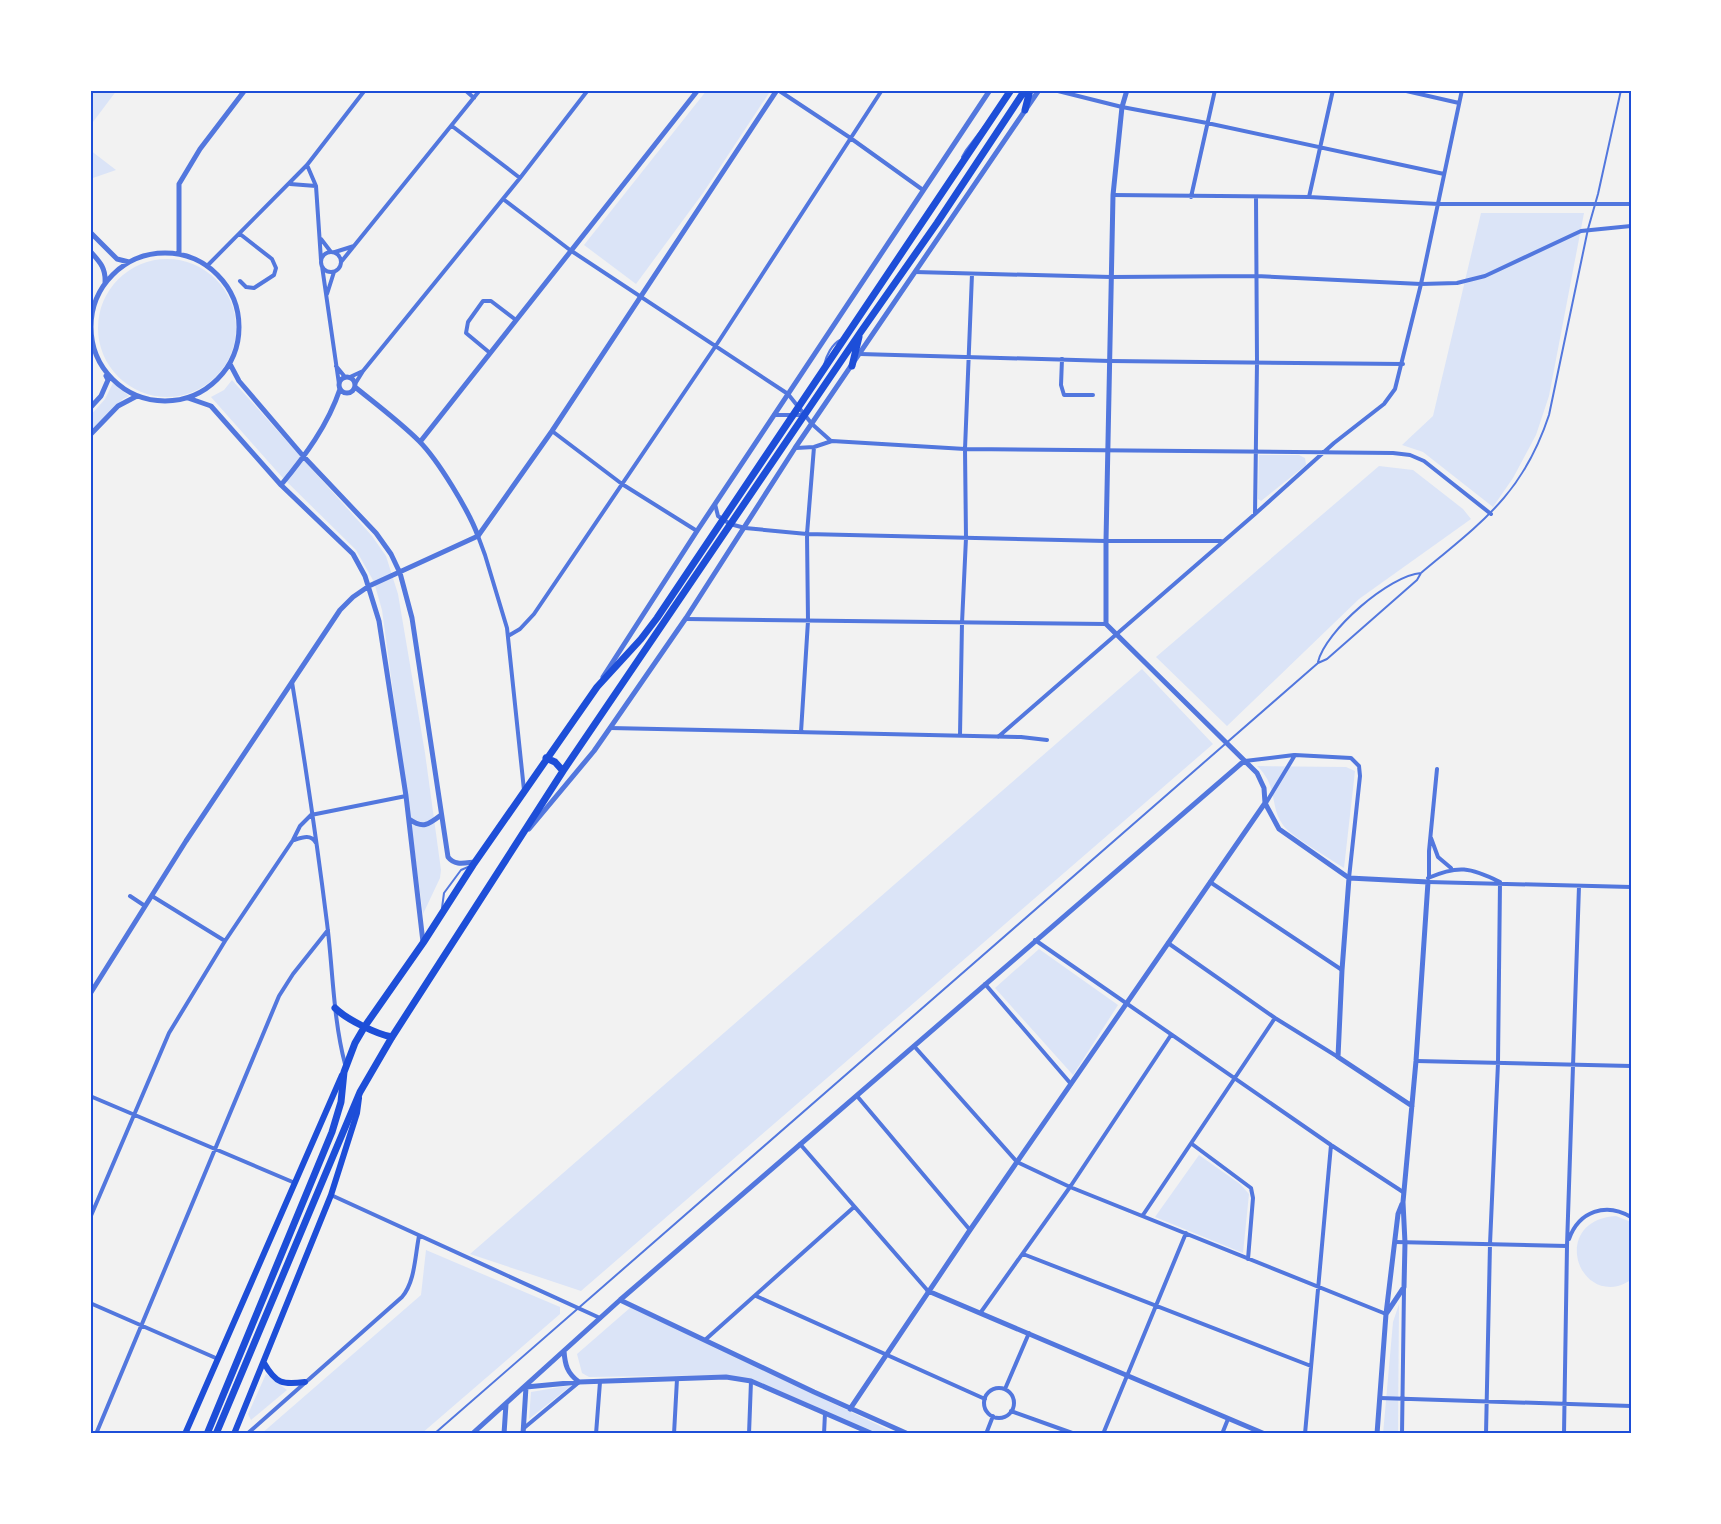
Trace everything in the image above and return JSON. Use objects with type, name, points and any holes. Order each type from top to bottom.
[{"type":"main road","points":[[185,1434],[355,1043],[365,1026],[423,943],[474,863],[597,687],[641,639],[795,414],[1011,90]]},
{"type":"main road","points":[[216,1434],[360,1092],[392,1037],[563,771],[937,223],[1025,90]]},
{"type":"main road","points":[[1025,110],[1030,90]]},
{"type":"main road","points":[[852,366],[860,333]]},
{"type":"main road","points":[[546,759],[555,762],[563,771]]},
{"type":"main road","points":[[335,1008],[348,1019],[378,1034],[392,1037]]},
{"type":"main road","points":[[207,1434],[332,1132],[341,1102],[345,1069]]},
{"type":"main road","points":[[234,1434],[331,1195],[357,1113],[360,1092]]},
{"type":"main road","points":[[264,1363],[275,1378],[284,1384],[305,1382]]},
{"type":"street","points":[[179,254],[179,184],[200,149],[245,90]]},
{"type":"street","points":[[207,266],[307,165],[365,90]]},
{"type":"street","points":[[465,90],[474,98]]},
{"type":"street","points":[[327,295],[334,272],[339,268],[341,262],[480,90]]},
{"type":"street","points":[[281,484],[304,457],[334,407],[355,386],[363,370],[520,178],[588,90]]},
{"type":"street","points":[[420,442],[698,90]]},
{"type":"street","points":[[90,994],[145,906],[340,610],[369,586],[478,536],[552,431],[777,90],[849,137],[923,190]]},
{"type":"street","points":[[508,636],[520,630],[534,614],[715,347],[849,137],[882,90]]},
{"type":"street","points":[[597,687],[697,531],[990,90]]},
{"type":"street","points":[[522,837],[594,751],[610,728],[686,618],[795,448],[1039,90]]},
{"type":"street","points":[[1054,90],[1122,108],[1207,123],[1444,174]]},
{"type":"street","points":[[1106,624],[1113,195],[1122,108],[1127,90]]},
{"type":"street","points":[[1191,197],[1215,90]]},
{"type":"street","points":[[1309,197],[1333,90]]},
{"type":"street","points":[[1402,90],[1459,103]]},
{"type":"street","points":[[998,737],[1384,404],[1395,389],[1421,284],[1462,90]]},
{"type":"street","points":[[452,126],[520,178]]},
{"type":"street","points":[[307,165],[316,186],[321,260],[339,387],[334,407]]},
{"type":"street","points":[[289,184],[316,186]]},
{"type":"street","points":[[1113,195],[1309,197],[1437,204],[1631,204]]},
{"type":"street","points":[[1255,514],[1256,197]]},
{"type":"street","points":[[503,199],[570,250],[788,394],[800,406],[812,424],[832,441]]},
{"type":"street","points":[[915,272],[1110,278],[1256,276],[1421,284],[1457,283],[1485,276],[1588,229],[1631,226]]},
{"type":"street","points":[[90,232],[117,259],[129,262]]},
{"type":"street","points":[[240,234],[272,259],[276,268],[274,274],[254,288],[246,287],[240,281]]},
{"type":"street","points":[[320,239],[339,256],[341,262]]},
{"type":"street","points":[[321,260],[324,254],[354,246]]},
{"type":"street","points":[[90,251],[106,271],[105,284]]},
{"type":"street","points":[[90,408],[101,396],[108,380],[94,351],[91,333],[94,307],[105,284],[116,272],[129,262],[145,256],[162,253],[179,254],[207,266],[224,281],[234,300],[240,321],[238,343],[230,364],[205,390],[188,398],[154,401],[123,389],[111,379],[102,366]]},
{"type":"street","points":[[322,266],[326,271],[334,272]]},
{"type":"street","points":[[960,735],[966,538],[965,449],[972,274]]},
{"type":"street","points":[[490,353],[466,333],[468,322],[483,301],[491,301],[516,320]]},
{"type":"street","points":[[860,354],[1110,361],[1402,364]]},
{"type":"street","points":[[1062,359],[1061,384],[1064,394],[1093,395]]},
{"type":"street","points":[[230,364],[239,381],[304,457],[376,533],[391,554],[400,573],[412,618],[448,857],[457,864],[474,863]]},
{"type":"street","points":[[336,366],[355,386],[420,442],[473,523],[501,606],[508,636],[524,791]]},
{"type":"street","points":[[339,387],[347,377],[363,370]]},
{"type":"street","points":[[339,387],[348,393]]},
{"type":"street","points":[[90,435],[118,406],[137,396]]},
{"type":"street","points":[[188,398],[211,406],[281,484],[353,554],[369,586],[379,621],[406,796],[423,943]]},
{"type":"street","points":[[774,415],[805,415]]},
{"type":"street","points":[[552,431],[622,484],[697,531]]},
{"type":"street","points":[[795,448],[814,447],[832,441],[965,449],[1255,451],[1410,455],[1424,461],[1491,514]]},
{"type":"street","points":[[801,732],[808,621],[807,534],[814,447]]},
{"type":"street","points":[[716,504],[718,516],[730,524],[745,528],[807,534],[1222,542]]},
{"type":"street","points":[[686,618],[1106,624],[1257,773],[1264,788],[1265,803],[1279,829],[1349,878],[1420,882],[1453,869]]},
{"type":"street","points":[[292,682],[314,815],[335,1008],[345,1069]]},
{"type":"street","points":[[610,728],[960,735],[1047,740]]},
{"type":"street","points":[[850,1409],[928,1291],[1265,803],[1294,755]]},
{"type":"street","points":[[472,1434],[600,1318],[1244,761],[1294,755],[1351,758],[1359,766],[1360,776],[1342,970],[1338,1057]]},
{"type":"street","points":[[1402,1434],[1405,1242],[1403,1192],[1416,1061],[1437,769]]},
{"type":"street","points":[[90,1218],[169,1033],[225,941],[303,822],[314,815],[406,796]]},
{"type":"street","points":[[409,819],[422,826],[441,815]]},
{"type":"street","points":[[293,840],[302,837],[312,838],[318,845]]},
{"type":"street","points":[[1431,837],[1438,857],[1453,869],[1468,877],[1500,882]]},
{"type":"street","points":[[1428,880],[1468,877],[1500,882],[1631,887]]},
{"type":"street","points":[[1210,882],[1342,970]]},
{"type":"street","points":[[1485,1434],[1498,1063],[1500,882]]},
{"type":"street","points":[[1564,1434],[1567,1246],[1579,886]]},
{"type":"street","points":[[130,896],[145,906]]},
{"type":"street","points":[[152,896],[225,941]]},
{"type":"street","points":[[96,1434],[279,996],[293,974],[328,930]]},
{"type":"street","points":[[1035,940],[1125,1004],[1403,1192]]},
{"type":"street","points":[[1168,943],[1275,1018],[1412,1106]]},
{"type":"street","points":[[985,984],[1071,1084]]},
{"type":"street","points":[[1143,1215],[1275,1018]]},
{"type":"street","points":[[981,1312],[1070,1187],[1171,1035]]},
{"type":"street","points":[[914,1046],[1017,1162],[1070,1187],[1386,1314]]},
{"type":"street","points":[[1416,1061],[1631,1066]]},
{"type":"street","points":[[90,1096],[295,1183]]},
{"type":"street","points":[[857,1096],[970,1230]]},
{"type":"street","points":[[800,1144],[928,1291],[1265,1434]]},
{"type":"street","points":[[1192,1144],[1251,1188],[1253,1198],[1248,1259]]},
{"type":"street","points":[[1305,1434],[1331,1145]]},
{"type":"street","points":[[331,1195],[600,1318]]},
{"type":"street","points":[[1377,1434],[1394,1242],[1398,1214],[1403,1202]]},
{"type":"street","points":[[704,1340],[854,1207]]},
{"type":"street","points":[[1567,1246],[1574,1226],[1584,1216],[1598,1211],[1612,1210],[1631,1217]]},
{"type":"street","points":[[1103,1434],[1158,1306],[1186,1233]]},
{"type":"street","points":[[247,1434],[407,1291],[419,1236]]},
{"type":"street","points":[[1394,1242],[1567,1246]]},
{"type":"street","points":[[1023,1254],[1311,1366]]},
{"type":"street","points":[[1386,1314],[1404,1287]]},
{"type":"street","points":[[756,1296],[985,1399]]},
{"type":"street","points":[[621,1300],[850,1409],[905,1434],[912,1434]]},
{"type":"street","points":[[90,1303],[218,1359]]},
{"type":"street","points":[[1005,1389],[1029,1333]]},
{"type":"street","points":[[564,1351],[565,1365],[569,1373],[579,1382]]},
{"type":"street","points":[[526,1387],[579,1382],[726,1377],[751,1382],[873,1434]]},
{"type":"street","points":[[674,1434],[677,1379]]},
{"type":"street","points":[[523,1431],[579,1382]]},
{"type":"street","points":[[596,1434],[600,1382]]},
{"type":"street","points":[[749,1434],[751,1382]]},
{"type":"street","points":[[523,1431],[526,1387]]},
{"type":"street","points":[[1005,1389],[1012,1396],[1013,1407],[1001,1418],[993,1416],[985,1409],[985,1399],[992,1390],[1005,1389]]},
{"type":"street","points":[[807,1405],[814,1392]]},
{"type":"street","points":[[1380,1398],[1565,1402],[1631,1406]]},
{"type":"street","points":[[504,1434],[506,1404]]},
{"type":"street","points":[[1011,1411],[1075,1434]]},
{"type":"street","points":[[824,1434],[825,1413]]},
{"type":"street","points":[[986,1434],[993,1416]]},
{"type":"street","points":[[1222,1434],[1228,1419]]},
{"type":"lane","points":[[434,1434],[1491,514],[1521,476],[1544,429],[1553,400],[1588,229],[1621,90]]},
{"type":"lane","points":[[1318,663],[1320,654],[1329,641],[1361,607],[1410,574],[1421,573]]},
{"type":"shaded area","points":[[90,90],[117,90],[90,126]]},
{"type":"shaded area","points":[[707,90],[771,90],[703,193],[636,284],[584,245]]},
{"type":"shaded area","points":[[90,150],[116,170],[90,179]]},
{"type":"shaded area","points":[[1481,213],[1584,213],[1549,396],[1536,435],[1513,478],[1493,507],[1423,452],[1402,445],[1433,416]]},
{"type":"shaded area","points":[[167,259],[193,265],[205,271],[215,280],[224,290],[230,302],[236,328],[230,354],[224,366],[215,376],[205,385],[193,391],[167,397],[141,391],[129,385],[119,376],[110,366],[104,354],[98,328],[104,302],[110,290],[119,280],[129,271],[141,265]]},
{"type":"shaded area","points":[[232,380],[372,536],[386,556],[398,594],[425,753],[441,870],[440,878],[423,914],[382,610],[374,582],[356,550],[282,477],[211,397],[224,390]]},
{"type":"shaded area","points":[[113,383],[129,396],[123,399],[90,433],[90,416],[105,399]]},
{"type":"shaded area","points":[[1259,455],[1299,455],[1305,458],[1306,465],[1261,501],[1258,499]]},
{"type":"shaded area","points":[[1379,466],[1413,470],[1463,509],[1471,519],[1359,599],[1227,726],[1156,657]]},
{"type":"shaded area","points":[[1142,669],[1213,744],[581,1291],[470,1254]]},
{"type":"shaded area","points":[[1257,766],[1346,767],[1355,771],[1344,868],[1287,830],[1276,811],[1268,781]]},
{"type":"shaded area","points":[[1039,949],[1118,1005],[1073,1075],[995,988]]},
{"type":"shaded area","points":[[1199,1155],[1240,1184],[1249,1194],[1243,1253],[1155,1217]]},
{"type":"shaded area","points":[[1616,1216],[1631,1222],[1631,1280],[1618,1286],[1603,1286],[1590,1280],[1582,1269],[1577,1256],[1578,1243],[1584,1230],[1596,1221]]},
{"type":"shaded area","points":[[426,1250],[560,1307],[560,1314],[421,1434],[261,1434],[421,1295]]},
{"type":"shaded area","points":[[1399,1304],[1398,1434],[1383,1434],[1393,1322]]},
{"type":"shaded area","points":[[631,1307],[897,1434],[879,1434],[759,1382],[728,1375],[589,1377],[582,1373],[577,1354]]},
{"type":"shaded area","points":[[266,1374],[287,1390],[251,1420],[248,1414]]},
{"type":"shaded area","points":[[572,1385],[529,1419],[531,1392]]}]
